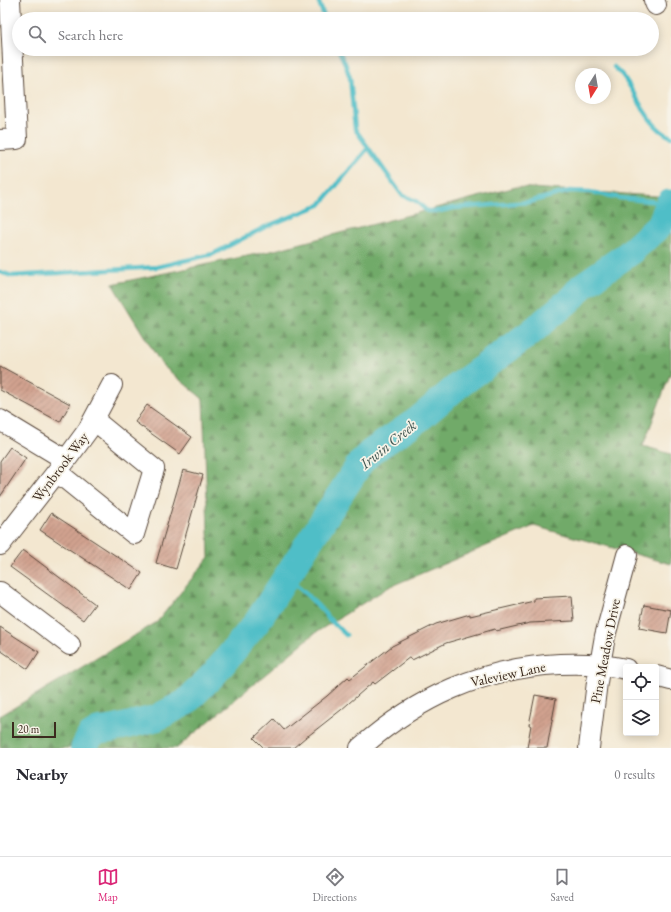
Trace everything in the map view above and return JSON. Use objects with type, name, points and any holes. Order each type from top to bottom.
[{"type":"street","points":[[10,0],[12,40]]},
{"type":"street","points":[[0,140],[17,139],[13,56]]},
{"type":"street","name":"Wynbrook Way","points":[[0,545],[88,430],[112,385]]},
{"type":"street","points":[[0,420],[61,466],[134,534],[154,469],[94,420]]},
{"type":"street","name":"Pine Meadow Drive","points":[[589,748],[597,682],[605,636],[627,555]]},
{"type":"street","points":[[0,592],[70,646]]},
{"type":"street","name":"Valeview Lane","points":[[360,748],[409,710],[435,696],[488,675],[528,667],[581,663],[600,664],[623,668]]},
{"type":"street","points":[[659,677],[671,680]]},
{"type":"green space","points":[[516,187],[671,197],[671,212],[668,222],[671,221],[671,372],[643,446],[671,454],[671,564],[534,526],[389,587],[315,633],[177,748],[0,748],[0,716],[157,622],[209,557],[203,399],[162,365],[112,284],[271,251]]},
{"type":"building","points":[[0,366],[70,404],[60,422],[0,390]]},
{"type":"building","points":[[147,405],[192,437],[180,454],[135,422]]},
{"type":"building","points":[[10,447],[26,458],[0,497],[0,461]]},
{"type":"building","points":[[183,470],[203,475],[176,569],[156,563]]},
{"type":"building","points":[[51,513],[142,573],[131,590],[40,530]]},
{"type":"building","points":[[23,550],[95,604],[83,620],[10,567]]},
{"type":"building","points":[[572,596],[574,621],[530,623],[496,631],[495,629],[446,643],[412,660],[410,657],[375,684],[373,682],[341,710],[293,748],[264,748],[254,738],[274,719],[284,730],[327,696],[348,677],[350,679],[392,646],[436,624],[470,614],[470,616],[534,601],[534,598]]},
{"type":"building","points":[[644,605],[671,610],[667,633],[639,628]]},
{"type":"building","points":[[0,627],[39,652],[28,669],[0,650]]},
{"type":"building","points":[[535,695],[556,699],[547,748],[527,748],[531,725],[529,725]]},
{"type":"waterway","points":[[318,0],[322,12]]},
{"type":"waterway","points":[[342,56],[350,78],[355,129],[402,195],[416,201],[427,211],[529,202],[570,191],[590,192],[620,198],[669,203]]},
{"type":"waterway","points":[[614,67],[623,76],[655,126],[671,137]]},
{"type":"waterway","points":[[0,272],[12,276],[157,267],[213,254],[265,227],[320,205],[368,148]]},
{"type":"waterway","name":"Irwin Creek","points":[[84,748],[90,736],[98,731],[113,729],[156,718],[185,703],[215,673],[257,622],[361,462],[371,452],[419,419],[459,385],[529,334],[572,298],[582,286],[628,254],[660,225],[669,203],[671,203]]},
{"type":"waterway","points":[[286,577],[305,593],[346,635]]}]
